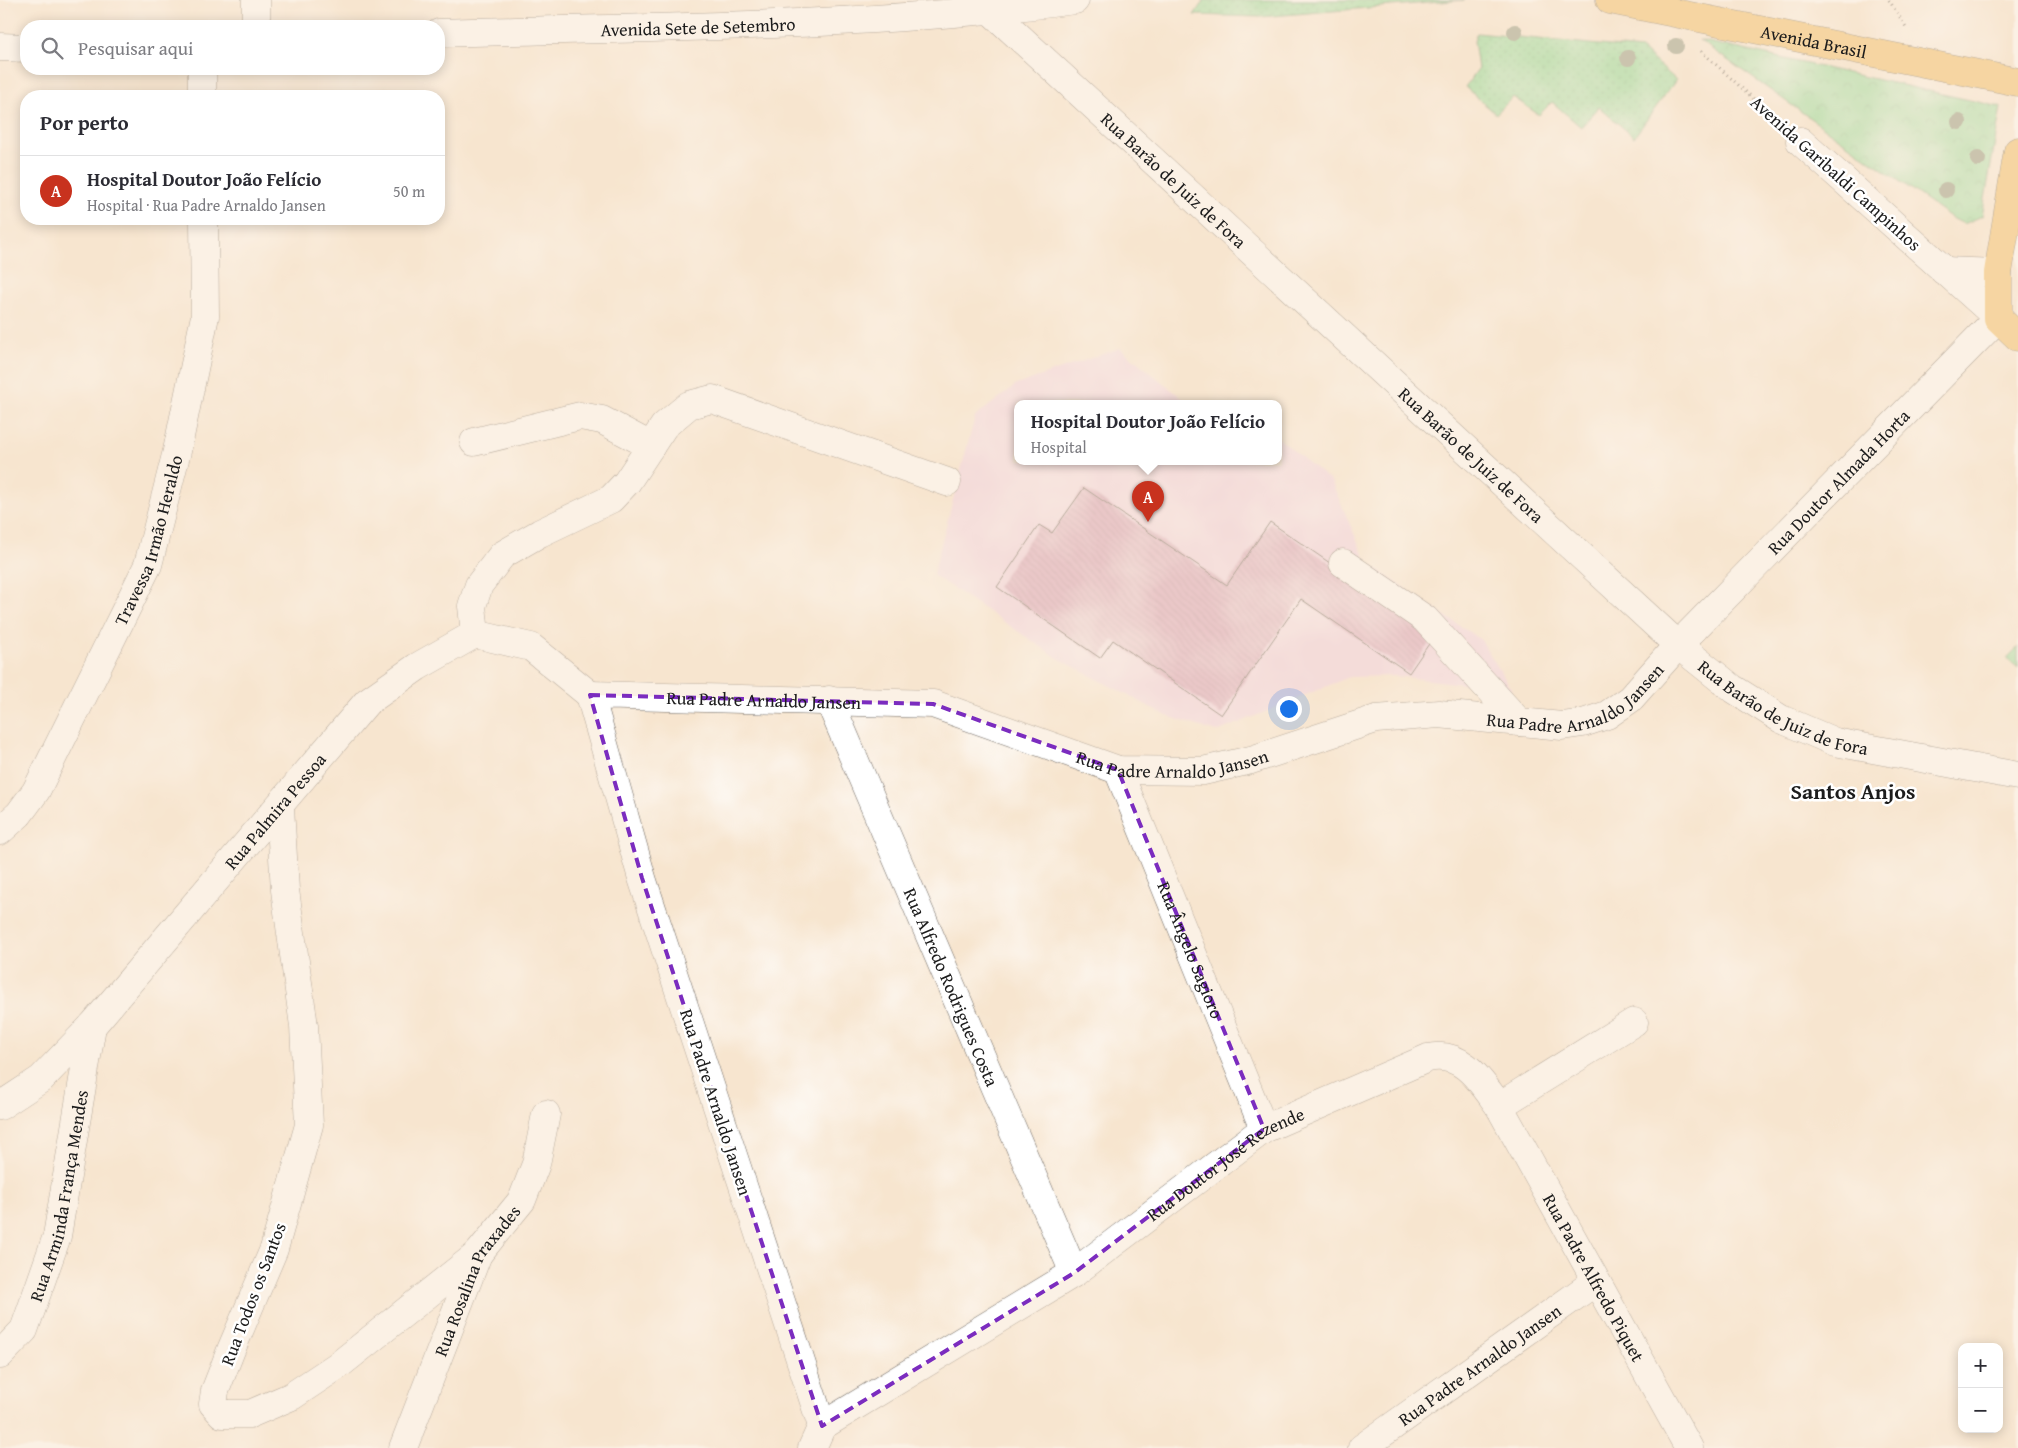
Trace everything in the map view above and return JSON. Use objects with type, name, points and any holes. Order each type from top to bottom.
[{"type":"main road","name":"Avenida Brasil","points":[[1610,0],[2018,82]]},
{"type":"main road","points":[[1998,318],[1998,273],[2018,151]]},
{"type":"main road","name":"Avenida Garibaldi Campinhos","points":[[1998,318],[2018,336]]},
{"type":"street","points":[[256,0],[256,20]]},
{"type":"street","name":"Avenida Sete de Setembro","points":[[445,33],[776,12],[991,11],[1075,0]]},
{"type":"street","name":"Rua Barão de Juiz de Fora","points":[[991,11],[1678,645],[1732,688],[1781,719],[1834,742],[2018,776]]},
{"type":"street","points":[[0,47],[20,48]]},
{"type":"street","points":[[202,75],[202,90]]},
{"type":"street","name":"Avenida Garibaldi Campinhos","points":[[1800,140],[1944,272],[1998,318]]},
{"type":"street","name":"Travessa Irmão Heraldo","points":[[0,831],[19,814],[36,791],[148,565],[177,451],[205,316],[204,225]]},
{"type":"street","points":[[1944,272],[1998,273]]},
{"type":"street","name":"Rua Doutor Almada Horta","points":[[1678,645],[1998,318]]},
{"type":"street","points":[[590,695],[531,646],[475,634],[472,606],[479,585],[502,555],[540,533],[611,499],[627,482],[664,426],[689,405],[712,399],[947,482]]},
{"type":"street","points":[[474,442],[580,416],[602,420],[651,446]]},
{"type":"street","points":[[1344,563],[1425,620],[1519,722]]},
{"type":"street","name":"Rua Palmira Pessoa","points":[[0,1106],[41,1080],[92,1026],[280,808],[367,702],[417,667],[475,634]]},
{"type":"street","name":"Rua Padre Arnaldo Jansen","points":[[817,1437],[642,878],[590,695],[934,704],[1118,770],[1203,771],[1251,760],[1376,719],[1439,714],[1562,726],[1583,724],[1608,715],[1630,699],[1678,645]]},
{"type":"street","name":"Rua Alfredo Rodrigues Costa","points":[[830,700],[1074,1273]]},
{"type":"street","name":"Rua Ângelo Sagioro","points":[[1118,770],[1264,1129]]},
{"type":"street","name":"Rua Todos os Santos","points":[[280,808],[285,890],[304,1026],[309,1125],[274,1249],[231,1350],[215,1391],[213,1404],[222,1414],[250,1414],[292,1396],[340,1364],[478,1254]]},
{"type":"street","points":[[1499,1106],[1634,1022]]},
{"type":"street","name":"Rua Arminda França Mendes","points":[[0,1355],[24,1330],[57,1236],[92,1026]]},
{"type":"street","name":"Rua Doutor José Rezende","points":[[817,1437],[1074,1273],[1264,1129],[1428,1058],[1442,1055],[1452,1058],[1476,1076],[1499,1106]]},
{"type":"street","name":"Rua Padre Alfredo Piquet","points":[[1499,1106],[1595,1282],[1689,1448]]},
{"type":"street","name":"Rua Rosalina Praxades","points":[[403,1448],[478,1254],[522,1200],[536,1164],[546,1114]]},
{"type":"street","name":"Rua Padre Arnaldo Jansen","points":[[1362,1448],[1595,1282]]},
{"type":"path","name":"Avenida Garibaldi Campinhos","points":[[1698,48],[1800,140]]},
{"type":"highlighted area","points":[[590,695],[933,704],[1118,770],[1264,1129],[1074,1273],[822,1426],[642,878]]},
{"type":"shaded area","points":[[1120,348],[1184,400],[1014,400],[1014,465],[1282,465],[1282,441],[1331,481],[1367,563],[1481,640],[1512,690],[1396,676],[1349,677],[1217,732],[1167,716],[1058,658],[933,575],[975,417],[1016,385]]},
{"type":"green space","points":[[1204,0],[1464,0],[1260,17],[1194,15]]},
{"type":"green space","points":[[1477,33],[1641,49],[1676,80],[1634,137],[1599,107],[1581,127],[1552,102],[1539,115],[1513,97],[1496,114],[1465,87],[1478,69],[1474,41]]},
{"type":"green space","points":[[1699,40],[2001,107],[1982,216],[1964,224],[1952,218]]},
{"type":"green space","points":[[2018,647],[2018,668],[2007,658]]},
{"type":"building","points":[[1084,488],[1227,585],[1270,522],[1435,635],[1409,673],[1301,599],[1221,715],[1113,640],[1100,658],[997,587],[1039,525],[1052,533]]},
{"type":"place","name":"Hospital Doutor João Felício","points":[[1148,522]]},
{"type":"district","name":"Santos Anjos","points":[[1853,791]]}]
